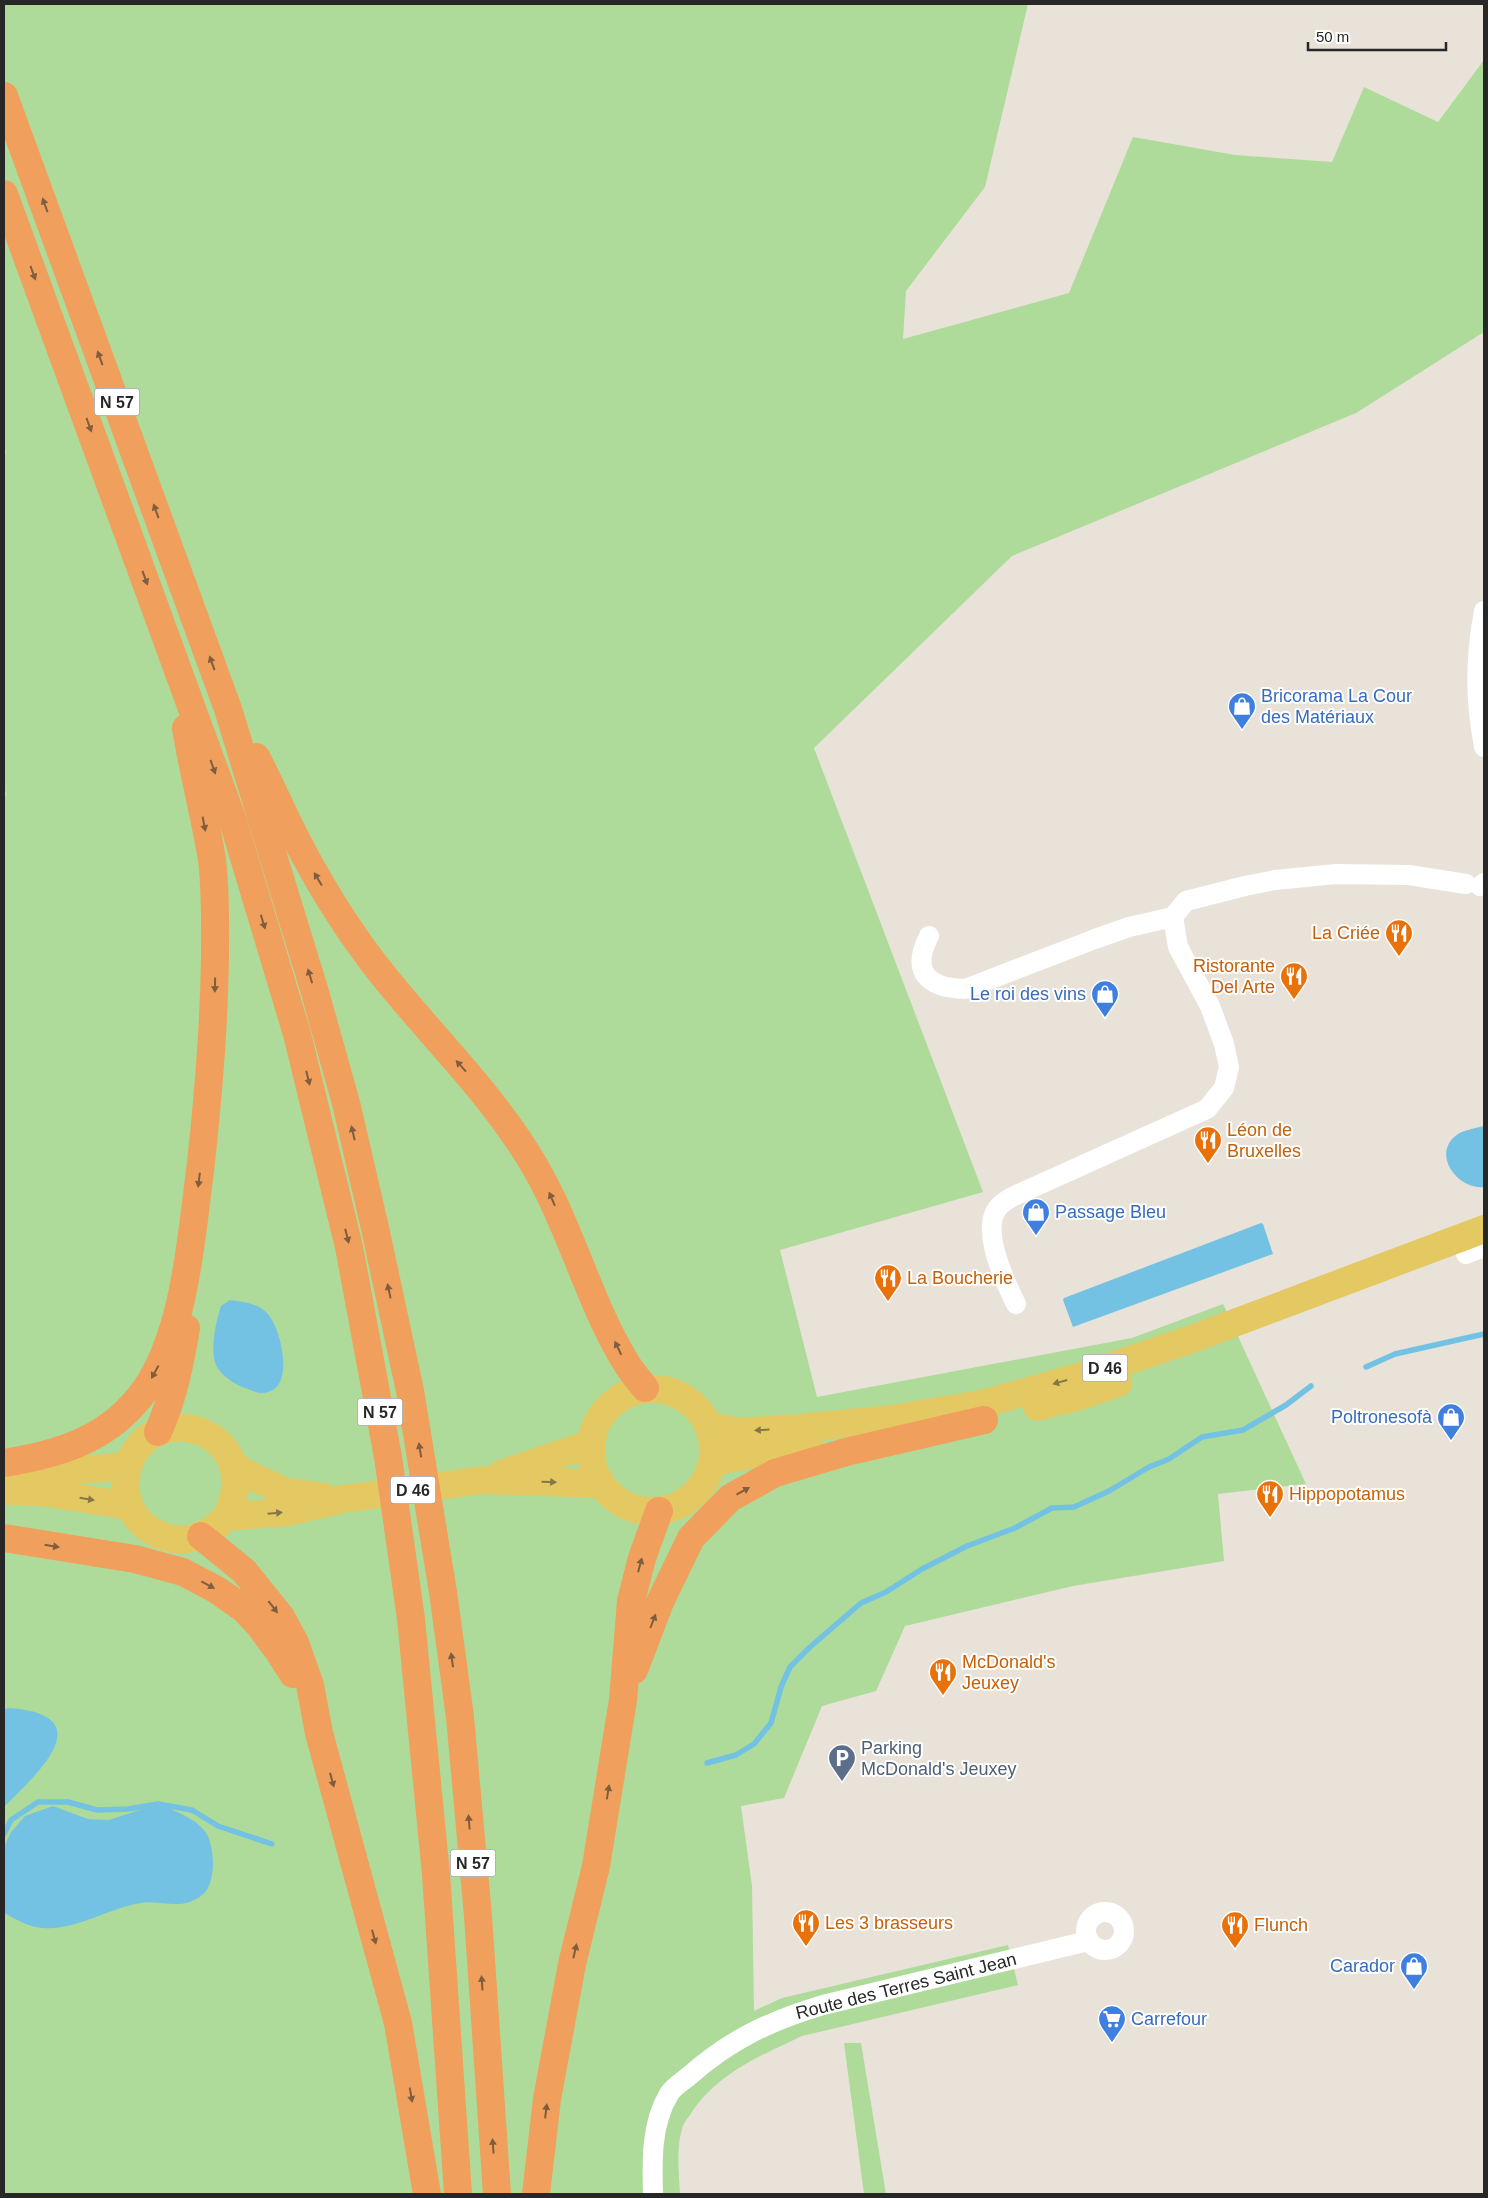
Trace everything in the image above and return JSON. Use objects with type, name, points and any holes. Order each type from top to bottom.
[{"type":"highway","name":"N 57","points":[[4,96],[228,709],[314,989],[346,1103],[410,1391],[443,1592],[460,1717],[478,1916],[497,2194]]},
{"type":"highway","name":"N 57","points":[[4,194],[174,655],[233,821],[297,1034],[350,1247],[388,1457],[411,1619],[432,1835],[458,2194]]},
{"type":"highway","points":[[4,1463],[43,1456],[88,1440],[106,1429],[123,1415],[144,1390],[158,1366],[173,1328],[189,1259],[204,1132],[214,1020],[215,930],[212,861],[190,753],[174,655]]},
{"type":"highway","points":[[228,709],[270,783],[291,829],[316,876],[344,920],[372,961],[404,1001],[484,1092],[515,1134],[545,1182],[596,1302],[625,1361],[645,1388]]},
{"type":"highway","points":[[158,1432],[166,1415],[180,1362],[190,1306],[189,1259]]},
{"type":"highway","points":[[623,1700],[660,1602],[690,1538],[730,1498],[775,1473],[846,1452],[984,1420]]},
{"type":"highway","points":[[536,2194],[547,2099],[572,1964],[596,1866],[623,1700],[630,1602],[642,1558],[659,1511]]},
{"type":"highway","points":[[201,1536],[244,1570],[281,1617],[295,1644],[310,1685],[319,1733],[398,2023],[427,2194]]},
{"type":"highway","points":[[4,1538],[135,1559],[183,1572],[217,1590],[244,1609],[259,1625],[279,1652],[300,1687],[319,1733]]},
{"type":"main road","name":"D 46","points":[[710,1426],[738,1432],[799,1428],[892,1419],[986,1403],[1082,1376],[1192,1339],[1484,1229]]},
{"type":"main road","name":"D 46","points":[[713,1462],[772,1449],[884,1430],[984,1420],[1080,1396],[1478,1249]]},
{"type":"main road","points":[[645,1388],[667,1390],[687,1398],[710,1426],[714,1448],[713,1462],[706,1480],[694,1495],[678,1506],[659,1511],[637,1509],[616,1500],[600,1484],[594,1472],[590,1444],[594,1428],[602,1413],[614,1401],[629,1392],[645,1388]]},
{"type":"main road","points":[[173,1428],[188,1428],[203,1432],[217,1440],[227,1452],[234,1466],[237,1483],[234,1501],[226,1517],[215,1528],[201,1536],[184,1540],[167,1538],[152,1532],[138,1520],[129,1506],[125,1493],[125,1478],[128,1465],[135,1451],[145,1440],[158,1432],[173,1428]]},
{"type":"main road","name":"D 46","points":[[483,1480],[590,1444]]},
{"type":"main road","points":[[4,1467],[60,1471],[98,1470],[128,1465]]},
{"type":"main road","name":"D 46","points":[[234,1466],[286,1492],[343,1500]]},
{"type":"main road","name":"D 46","points":[[226,1517],[286,1512],[343,1500],[483,1480],[600,1484]]},
{"type":"main road","points":[[4,1491],[42,1492],[129,1506]]},
{"type":"street","points":[[1484,611],[1478,644],[1476,680],[1484,747]]},
{"type":"street","points":[[929,936],[922,951],[921,966],[929,979],[946,989],[966,989],[1094,939],[1129,927],[1173,917],[1186,902],[1226,890],[1275,880],[1336,874],[1409,875],[1477,885]]},
{"type":"street","points":[[1016,1304],[1004,1279],[992,1235],[992,1219],[997,1208],[1012,1196],[1207,1109],[1224,1088],[1229,1067],[1224,1044],[1210,1006],[1178,948],[1173,917]]},
{"type":"street","name":"Route des Terres Saint Jean","points":[[653,2194],[653,2141],[660,2116],[670,2092],[703,2063],[734,2041],[781,2018],[823,2005],[1088,1941]]},
{"type":"green space","points":[[4,4],[1028,4],[985,187],[906,291],[903,339],[1069,293],[1133,137],[1235,155],[1332,162],[1364,87],[1438,122],[1484,60],[1484,332],[1356,413],[1012,556],[814,748],[983,1192],[780,1250],[817,1397],[1132,1338],[1223,1304],[1306,1484],[1218,1494],[1224,1561],[1073,1586],[905,1626],[876,1691],[822,1706],[784,1798],[741,1806],[752,1886],[754,2011],[782,1998],[1008,1945],[1018,1985],[802,2036],[739,2068],[700,2101],[683,2125],[678,2153],[680,2194],[4,2194],[4,796],[6,795],[4,785],[4,454],[6,453],[4,446]]},
{"type":"green space","points":[[844,2043],[861,2043],[886,2194],[864,2194]]},
{"type":"water","points":[[1484,1126],[1484,1187],[1465,1183],[1457,1177],[1450,1169],[1446,1151],[1450,1142],[1458,1134]]},
{"type":"water","points":[[1261,1223],[1263,1224],[1273,1254],[1073,1327],[1063,1300],[1064,1298]]},
{"type":"water","points":[[230,1300],[250,1303],[262,1309],[276,1328],[282,1351],[282,1375],[279,1384],[270,1392],[257,1392],[239,1386],[227,1378],[217,1367],[213,1346],[215,1328],[221,1306]]},
{"type":"water","points":[[9,1708],[37,1713],[53,1722],[57,1734],[54,1748],[45,1763],[4,1807],[4,1709]]},
{"type":"water","points":[[158,1804],[194,1821],[208,1836],[212,1852],[213,1869],[209,1885],[200,1896],[188,1903],[182,1904],[141,1903],[116,1909],[80,1923],[55,1928],[32,1926],[4,1913],[4,1847],[11,1832],[25,1816],[53,1806],[88,1819],[109,1820]]},
{"type":"waterway","points":[[1366,1367],[1395,1354],[1484,1334]]},
{"type":"waterway","points":[[707,1763],[736,1755],[754,1744],[771,1723],[781,1687],[790,1667],[861,1603],[886,1592],[922,1569],[967,1546],[1015,1528],[1052,1508],[1074,1507],[1109,1491],[1149,1467],[1169,1459],[1202,1437],[1243,1430],[1286,1405],[1311,1386]]},
{"type":"waterway","points":[[4,1834],[11,1820],[38,1802],[68,1802],[97,1810],[128,1809],[158,1804],[192,1810],[218,1826],[272,1844]]},
{"type":"place","name":"Bricorama La Cour des Matériaux","points":[[1242,730]]},
{"type":"place","name":"La Criée","points":[[1399,957]]},
{"type":"place","name":"Ristorante Del Arte","points":[[1294,1000]]},
{"type":"place","name":"Le roi des vins","points":[[1105,1018]]},
{"type":"place","name":"Léon de Bruxelles","points":[[1208,1164]]},
{"type":"place","name":"Passage Bleu","points":[[1036,1236]]},
{"type":"place","name":"La Boucherie","points":[[888,1302]]},
{"type":"place","name":"Poltronesofà","points":[[1451,1441]]},
{"type":"place","name":"Hippopotamus","points":[[1270,1518]]},
{"type":"place","name":"McDonald's Jeuxey","points":[[943,1696]]},
{"type":"place","name":"Parking McDonald's Jeuxey","points":[[842,1782]]},
{"type":"place","name":"Les 3 brasseurs","points":[[806,1947]]},
{"type":"place","name":"Flunch","points":[[1235,1949]]},
{"type":"place","name":"Carador","points":[[1414,1990]]},
{"type":"place","name":"Carrefour","points":[[1112,2043]]}]
